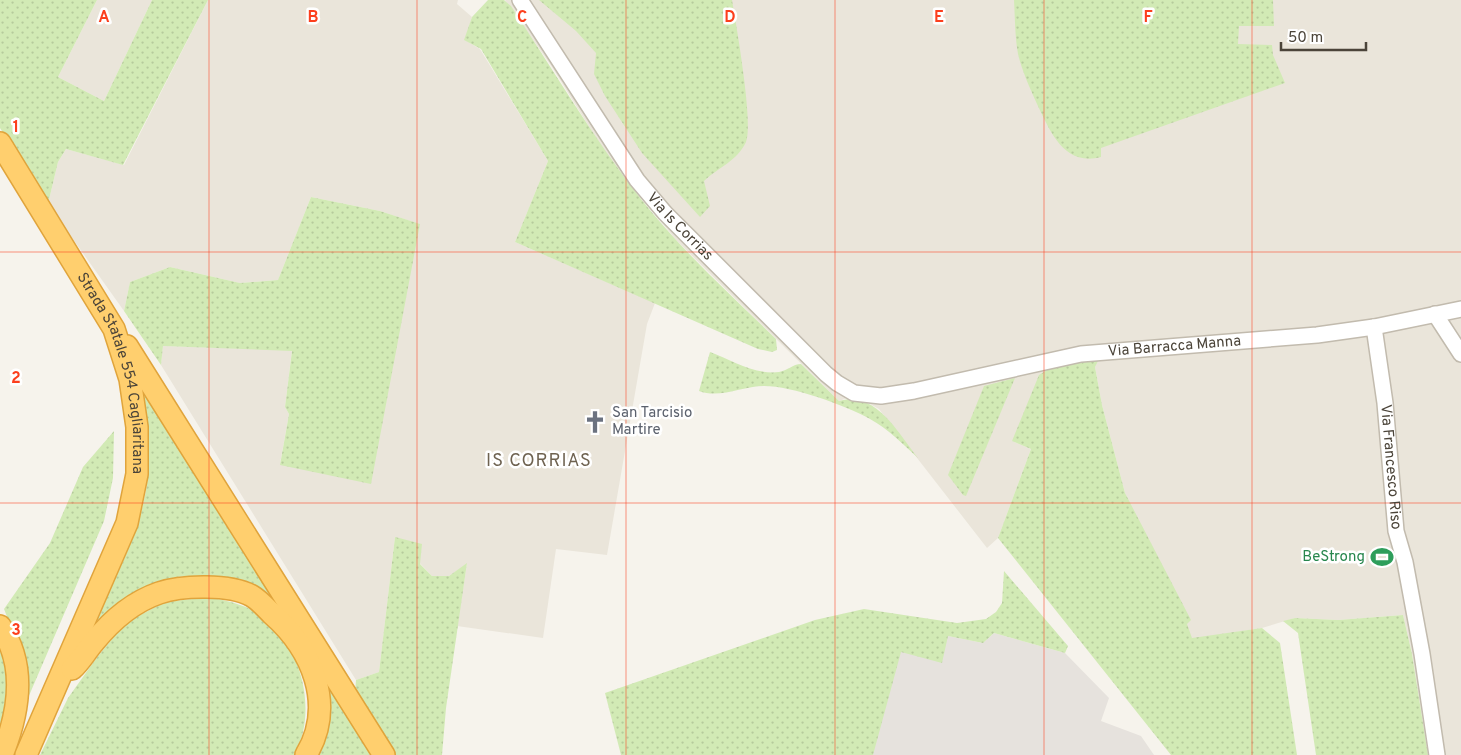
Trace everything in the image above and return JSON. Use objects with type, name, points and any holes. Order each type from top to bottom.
[{"type":"highway","name":"Strada Statale 554 Cagliaritana","points":[[0,143],[114,329],[125,358],[135,406],[138,454],[134,492],[127,523],[61,679],[26,755]]},
{"type":"highway","name":"Strada Statale 554 Cagliaritana","points":[[0,169],[101,329],[117,374],[125,430],[123,488],[111,529],[93,576],[13,755]]},
{"type":"highway","points":[[114,329],[139,363],[384,755]]},
{"type":"highway","points":[[61,679],[78,664],[109,625],[145,598],[176,589],[212,587],[252,596],[285,625],[310,661],[320,700],[314,742],[306,755]]},
{"type":"highway","points":[[0,626],[13,652],[18,670],[17,704],[2,755]]},
{"type":"street","name":"Via Is Corrias","points":[[520,0],[619,154],[665,213],[837,383],[854,393],[890,395]]},
{"type":"street","name":"Via Barracca Manna","points":[[890,395],[1082,354],[1317,335],[1374,327],[1461,309]]},
{"type":"street","points":[[1435,314],[1461,354]]},
{"type":"street","name":"Via Francesco Riso","points":[[1374,327],[1384,403],[1396,531],[1405,562],[1412,609],[1422,654],[1437,755]]},
{"type":"shaded area","points":[[97,0],[152,0],[104,101],[58,77]]},
{"type":"shaded area","points":[[208,0],[458,0],[457,4],[472,17],[465,40],[480,49],[548,161],[515,242],[655,303],[647,324],[607,555],[556,549],[543,638],[457,626],[467,564],[449,576],[432,576],[395,537],[379,672],[356,680],[161,365],[163,346],[292,350],[285,407],[289,414],[280,464],[419,224],[380,211],[311,197],[278,280],[240,283],[170,267],[130,282],[124,311],[48,204],[58,162],[66,149],[124,165]]},
{"type":"shaded area","points":[[505,0],[1461,0],[1461,755],[1428,755],[1412,654],[1403,615],[1338,620],[1295,618],[1262,628],[1192,639],[1125,493],[1102,405],[1095,367],[1097,361],[1012,441],[1031,449],[998,538],[987,548],[879,409],[868,403],[847,398],[839,401],[676,240],[606,154],[552,67]]},
{"type":"shaded area","points":[[894,625],[983,643],[994,633],[1065,653],[1109,698],[1101,721],[1141,736],[1154,755],[794,755]]},
{"type":"green space","points":[[0,0],[97,0],[58,77],[104,101],[152,0],[208,0],[123,165],[66,149],[58,162],[48,204],[0,128]]},
{"type":"green space","points":[[488,0],[504,0],[511,6],[623,176],[656,218],[689,254],[776,339],[777,350],[772,352],[758,349],[515,242],[548,161],[481,49],[464,40],[472,17]]},
{"type":"green space","points":[[539,0],[732,0],[744,74],[748,132],[746,142],[738,154],[704,181],[710,206],[700,217],[642,153],[605,96],[594,74],[596,53],[576,31]]},
{"type":"green space","points":[[1014,0],[1273,0],[1274,26],[1239,26],[1238,44],[1272,45],[1273,55],[1285,83],[1101,148],[1101,157],[1088,159],[1077,157],[1068,152],[1053,135],[1026,79],[1018,54]]},
{"type":"green space","points":[[311,197],[380,211],[420,224],[371,484],[280,465],[289,414],[285,407],[292,351],[163,346],[161,365],[124,311],[130,282],[170,267],[240,283],[278,280]]},
{"type":"green space","points":[[710,352],[743,366],[761,371],[779,372],[801,364],[839,401],[852,399],[864,402],[885,416],[918,458],[877,423],[847,408],[818,397],[789,389],[764,386],[715,394],[699,391]]},
{"type":"green space","points":[[1090,359],[1098,361],[1095,367],[1102,405],[1125,493],[1191,620],[1187,624],[1192,638],[1262,628],[1280,643],[1297,755],[1171,755],[998,538],[1031,449],[1012,441],[1039,375],[1047,370]]},
{"type":"green space","points":[[1015,378],[966,496],[963,495],[948,475],[984,386]]},
{"type":"green space","points":[[142,387],[286,616],[220,582],[194,576],[176,577],[143,589],[127,599],[87,633],[125,557],[140,517],[145,497],[149,456]]},
{"type":"green space","points":[[114,431],[113,478],[104,521],[25,705],[17,642],[4,609],[50,543],[83,467]]},
{"type":"green space","points":[[395,537],[422,544],[420,564],[432,576],[449,576],[467,563],[446,708],[442,755],[393,755],[355,693],[356,680],[379,672]]},
{"type":"green space","points":[[1004,571],[1068,646],[1065,653],[994,633],[983,643],[948,636],[942,663],[901,652],[873,755],[621,755],[605,693],[815,620],[864,609],[957,623],[986,619],[996,612],[1002,603]]},
{"type":"green space","points":[[208,597],[236,604],[256,612],[276,628],[287,643],[296,661],[302,680],[305,700],[305,719],[301,738],[294,755],[40,755],[68,698],[125,623],[165,602]]},
{"type":"green space","points":[[1403,615],[1412,654],[1428,755],[1316,755],[1298,633],[1283,621],[1295,618],[1338,620]]},
{"type":"green space","points":[[0,643],[8,684],[6,703],[0,726]]},
{"type":"green space","points":[[320,668],[375,755],[315,755]]},
{"type":"place","name":"San Tarcisio Martire","points":[[595,422]]},
{"type":"place","name":"BeStrong","points":[[1382,557]]},
{"type":"district","name":"IS CORRIAS","points":[[539,461]]}]
